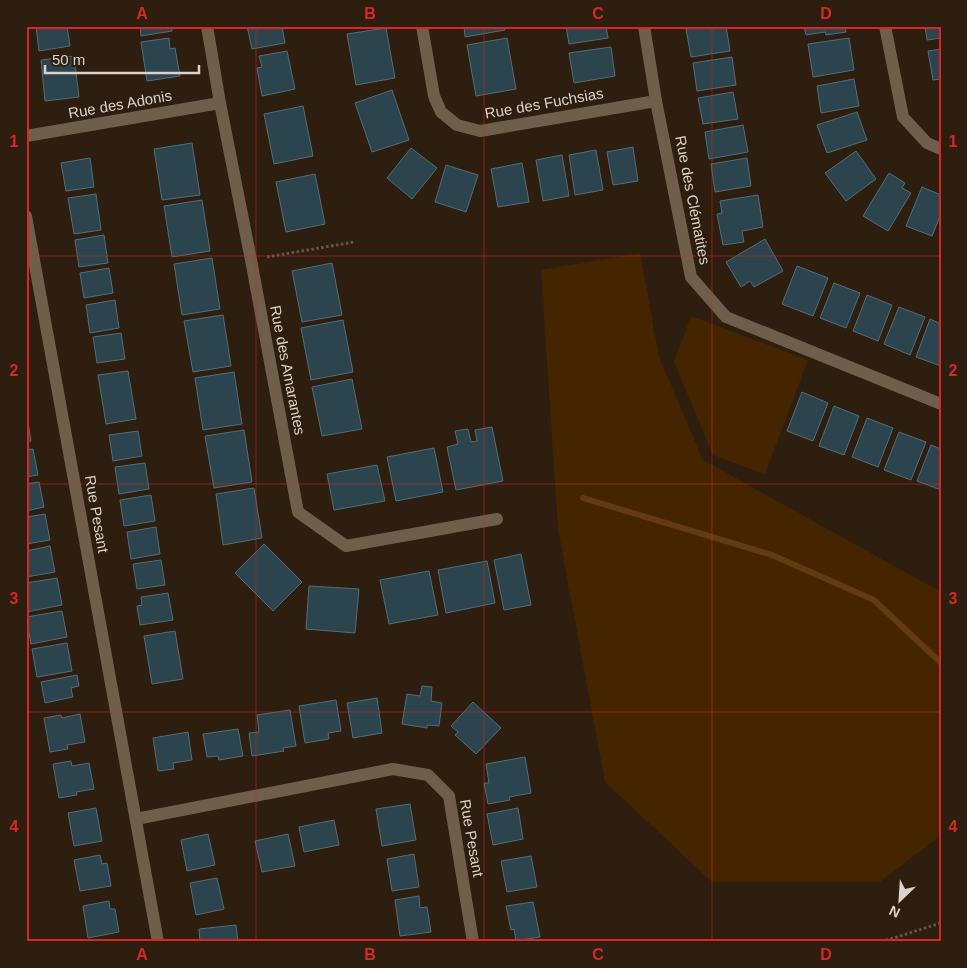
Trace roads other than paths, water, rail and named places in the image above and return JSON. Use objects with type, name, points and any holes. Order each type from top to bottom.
[{"type":"street","name":"Rue des Amarantes","points":[[207,26],[298,512],[346,546],[497,520]]},
{"type":"street","name":"Rue des Fuchsias","points":[[422,26],[434,96],[440,112],[457,125],[480,131],[656,101]]},
{"type":"street","name":"Rue des Clématites","points":[[644,26],[656,101],[692,277],[726,318],[941,404]]},
{"type":"street","points":[[885,26],[903,117],[927,143],[941,149]]},
{"type":"street","name":"Rue des Adonis","points":[[26,136],[220,103]]},
{"type":"street","name":"Rue Pesant","points":[[26,216],[158,942]]},
{"type":"street","name":"Rue Pesant","points":[[136,819],[393,769],[428,775],[449,796],[473,942]]},
{"type":"waterway","points":[[583,498],[772,555],[874,600],[941,663]]}]
